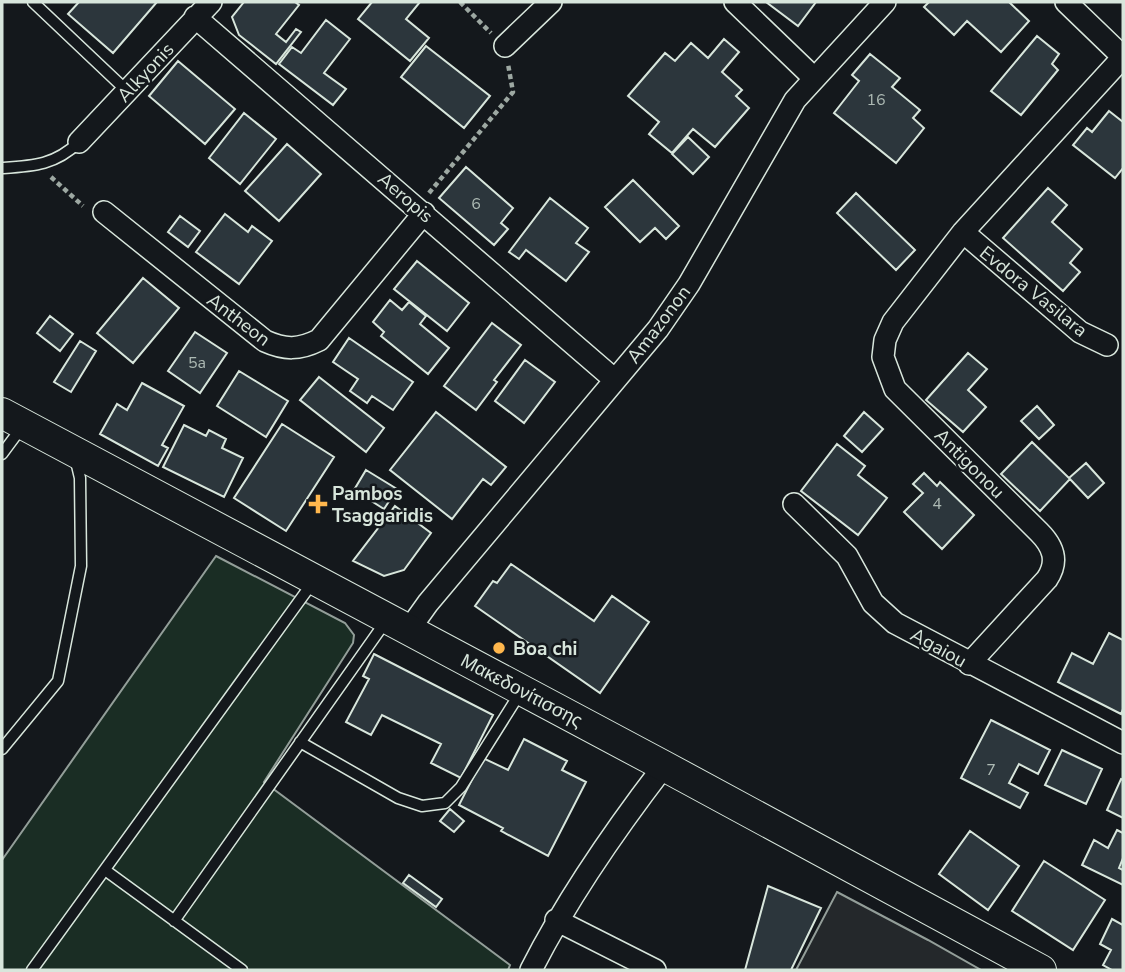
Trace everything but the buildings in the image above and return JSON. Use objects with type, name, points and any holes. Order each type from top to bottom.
[{"type":"main road","name":"Μακεδονίτισσης","points":[[12,419],[1041,970]]},
{"type":"street","name":"Alkyonis","points":[[79,142],[211,2]]},
{"type":"street","points":[[505,46],[551,2]]},
{"type":"street","points":[[735,2],[814,78]]},
{"type":"street","name":"Amazonon","points":[[398,625],[428,603],[657,329],[689,284],[795,100],[885,2]]},
{"type":"street","points":[[963,232],[1123,57],[1066,2]]},
{"type":"street","name":"Aeropis","points":[[195,17],[615,380]]},
{"type":"street","name":"Antheon","points":[[104,212],[265,341],[292,349],[319,340],[421,210]]},
{"type":"street","name":"Evdora Vasilara","points":[[963,232],[1080,332],[1107,345]]},
{"type":"street","name":"Antigonou","points":[[963,232],[894,322],[885,340],[883,357],[887,373],[895,389],[1040,532],[1054,553],[1053,568],[1048,579],[969,664]]},
{"type":"street","name":"Agaiou","points":[[794,504],[847,556],[873,603],[884,616],[969,664],[1123,743]]},
{"type":"street","points":[[531,970],[556,920],[583,877],[664,766]]},
{"type":"street","points":[[556,920],[654,970]]},
{"type":"lane","points":[[33,2],[127,91]]},
{"type":"lane","points":[[2,169],[49,162],[64,156],[79,142]]},
{"type":"lane","points":[[2,454],[12,419]]},
{"type":"lane","points":[[2,749],[58,681],[81,566],[80,478],[74,451]]},
{"type":"lane","points":[[32,970],[314,580]]},
{"type":"lane","points":[[174,920],[300,742],[398,625]]},
{"type":"lane","points":[[300,742],[398,798],[422,806],[445,803],[461,787],[522,691]]},
{"type":"lane","points":[[105,870],[242,970]]},
{"type":"path","points":[[421,210],[513,92],[505,46],[460,2]]},
{"type":"path","points":[[49,162],[51,178],[84,207],[104,212]]},
{"type":"green space","points":[[216,556],[345,623],[354,635],[353,643],[264,782],[510,965],[508,970],[2,970],[2,860]]},
{"type":"shaded area","points":[[837,892],[928,940],[981,970],[796,970]]},
{"type":"place","name":"Pambos Tsaggaridis","points":[[318,504]]},
{"type":"place","name":"Boa chi","points":[[499,648]]}]
